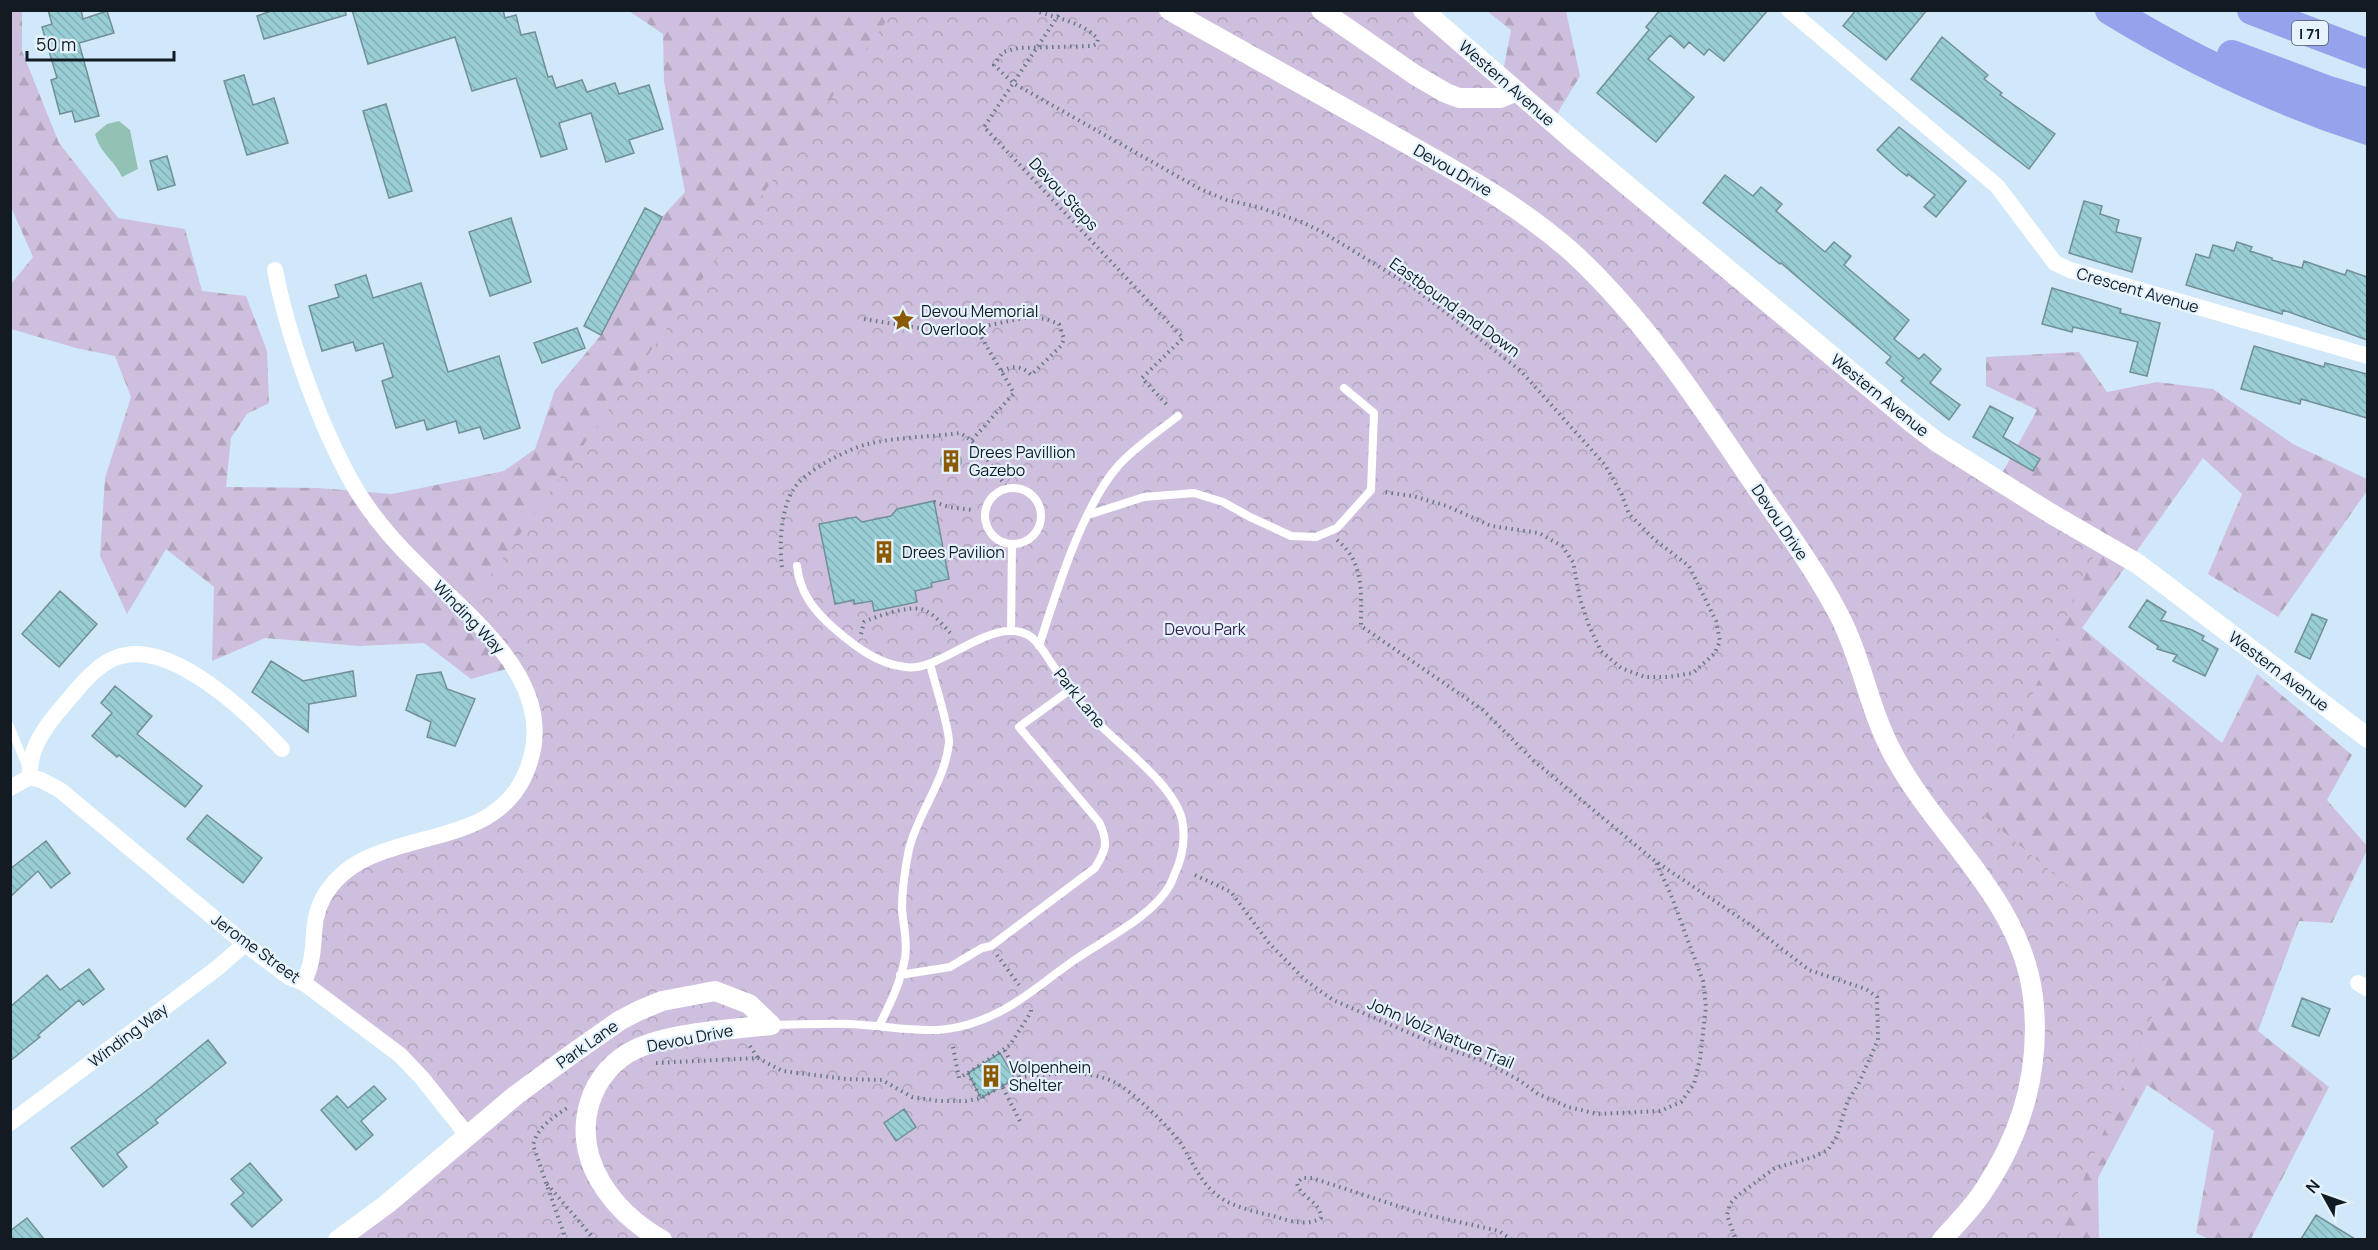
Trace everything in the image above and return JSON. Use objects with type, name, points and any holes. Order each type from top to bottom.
[{"type":"highway","points":[[2110,10],[2172,47],[2276,95],[2367,130]]},
{"type":"highway","points":[[2127,10],[2219,50],[2367,103]]},
{"type":"highway","name":"I 71","points":[[2252,10],[2367,54]]},
{"type":"street","name":"Devou Drive","points":[[1169,10],[1481,186],[1533,219],[1576,256],[1659,347],[1818,579],[1856,652],[1876,715],[1891,752],[1919,797],[1989,887],[2010,922],[2026,963],[2032,995],[2035,1039],[2032,1076],[2020,1122],[1983,1193],[1942,1239]]},
{"type":"street","points":[[1321,10],[1415,75],[1446,93],[1459,98],[1500,98],[1517,91]]},
{"type":"street","name":"Western Avenue","points":[[1423,10],[1574,141],[1937,442],[2050,513],[2138,564],[2367,738]]},
{"type":"street","name":"Crescent Avenue","points":[[1789,10],[1997,186],[2055,263],[2070,270],[2367,356]]},
{"type":"street","name":"Winding Way","points":[[275,270],[281,301],[310,388],[355,487],[387,532],[492,637],[514,666],[529,698],[536,725],[532,753],[522,779],[498,808],[474,824],[433,838],[384,850],[347,870],[324,896],[313,925],[311,960],[304,983]]},
{"type":"street","points":[[10,788],[30,777],[29,766],[36,745],[49,723],[84,681],[110,660],[138,653],[180,666],[229,700],[282,749]]},
{"type":"street","name":"Jerome Street","points":[[30,777],[60,790],[245,944],[289,976],[304,983],[399,1055],[422,1078],[468,1136]]},
{"type":"street","name":"Winding Way","points":[[10,1123],[216,969],[245,944]]},
{"type":"street","name":"Park Lane","points":[[338,1239],[387,1204],[516,1095],[619,1021],[663,1001],[715,991],[749,1004],[771,1025]]},
{"type":"street","name":"Devou Drive","points":[[662,1239],[626,1214],[614,1202],[596,1175],[590,1161],[584,1130],[586,1114],[594,1090],[600,1079],[622,1056],[638,1048],[663,1040],[771,1025]]},
{"type":"lane","points":[[1088,515],[1144,497],[1194,493],[1223,502],[1250,518],[1291,536],[1316,537],[1337,528],[1371,490],[1374,413],[1344,388]]},
{"type":"lane","points":[[1039,646],[1054,599],[1088,515],[1103,485],[1119,465],[1178,416]]},
{"type":"lane","points":[[1008,488],[1026,491],[1034,497],[1041,514],[1040,524],[1029,539],[1012,544],[1003,543],[989,531],[984,513],[992,497],[1008,488]]},
{"type":"lane","points":[[797,566],[801,589],[817,614],[859,649],[884,661],[907,668],[930,664],[965,645],[1011,631],[1012,544]]},
{"type":"lane","name":"Park Lane","points":[[771,1025],[832,1023],[914,1031],[953,1030],[998,1013],[1017,1002],[1139,916],[1159,900],[1170,885],[1183,852],[1182,820],[1173,800],[1154,777],[1095,721],[1029,635],[1011,631]]},
{"type":"lane","points":[[879,1026],[896,992],[905,957],[906,938],[902,909],[904,877],[910,847],[946,764],[949,741],[930,664]]},
{"type":"lane","points":[[900,975],[950,967],[982,948],[991,946],[1095,868],[1104,853],[1106,837],[1099,822],[1019,728],[1070,690]]},
{"type":"lane","points":[[10,726],[30,777]]},
{"type":"path","name":"Eastbound and Down","points":[[1034,10],[1084,27],[1098,39],[1097,44],[1038,47],[1003,52],[994,65],[1014,83],[1200,189],[1227,200],[1258,207],[1302,222],[1324,233],[1414,288],[1521,370],[1605,465],[1621,493],[1629,514],[1655,540],[1689,566],[1716,621],[1720,641],[1715,653],[1693,673],[1668,677],[1645,677],[1621,668],[1601,651],[1580,599],[1573,562],[1562,546],[1539,533],[1491,526],[1447,506],[1413,496],[1371,490]]},
{"type":"path","name":"Devou Steps","points":[[1062,10],[984,127],[1183,338],[1142,378],[1178,416]]},
{"type":"path","points":[[864,319],[924,328],[976,328],[1028,317],[1046,319],[1059,324],[1065,339],[1061,346],[1031,375],[1021,367],[1011,367],[1001,371]]},
{"type":"path","points":[[972,440],[1014,393],[976,328]]},
{"type":"path","points":[[782,568],[780,551],[787,507],[793,489],[808,475],[838,456],[867,444],[960,433],[972,440],[1008,488]]},
{"type":"path","points":[[934,502],[949,507],[972,510]]},
{"type":"path","name":"John Volz Nature Trail","points":[[1316,537],[1337,540],[1344,546],[1355,563],[1362,588],[1361,626],[1483,710],[1534,761],[1655,861],[1755,928],[1809,970],[1866,989],[1877,997],[1878,1040],[1858,1085],[1848,1100],[1837,1136],[1828,1150],[1814,1157],[1775,1168],[1737,1196],[1730,1204],[1727,1215],[1736,1239]]},
{"type":"path","points":[[896,607],[896,612]]},
{"type":"path","points":[[865,640],[861,634],[864,622],[896,612],[922,609],[938,620],[951,634]]},
{"type":"path","name":"John Volz Nature Trail","points":[[1196,875],[1231,892],[1269,942],[1305,980],[1333,1000],[1442,1047],[1482,1060],[1519,1080],[1538,1094],[1568,1107],[1598,1114],[1660,1110],[1681,1102],[1694,1084],[1700,1059],[1706,1007],[1703,981],[1671,895],[1655,861]]},
{"type":"path","points":[[748,1043],[758,1058],[782,1071],[882,1080],[912,1096],[939,1101],[966,1101],[981,1098],[1019,1077],[1080,1073],[1114,1082],[1158,1116],[1180,1143],[1205,1184],[1219,1197],[1237,1205],[1292,1222],[1313,1223],[1321,1218],[1321,1211],[1299,1190],[1297,1183],[1302,1178],[1312,1178],[1408,1210],[1499,1232],[1512,1239]]},
{"type":"path","points":[[953,1047],[958,1078],[968,1073],[981,1098]]},
{"type":"path","points":[[1004,1049],[1019,1077]]},
{"type":"path","points":[[646,1064],[758,1058]]},
{"type":"path","points":[[1002,1086],[1022,1125]]},
{"type":"path","points":[[566,1239],[533,1146],[535,1137],[545,1124],[571,1105]]},
{"type":"path","points":[[544,1181],[595,1239]]},
{"type":"green space","name":"Devou Park","points":[[894,10],[1423,11],[1911,422],[2100,542],[1980,812],[2171,972],[2058,1240],[338,1239],[468,1135],[422,1078],[304,983],[313,925],[347,870],[498,808],[532,753],[529,697],[465,611]]},
{"type":"green space","name":"Devou Park","points":[[10,11],[22,11],[22,51],[59,143],[118,218],[185,229],[202,291],[246,296],[267,351],[269,403],[247,414],[231,438],[226,487],[318,488],[392,494],[504,471],[535,449],[555,390],[601,335],[662,217],[685,192],[664,82],[663,34],[629,11],[1141,11],[1500,87],[1511,30],[1487,11],[1566,11],[1580,76],[1546,132],[1990,495],[2037,410],[1986,386],[1986,357],[2079,352],[2107,392],[2157,382],[2213,389],[2293,444],[2367,479],[2367,491],[2278,617],[2208,574],[2242,494],[2203,458],[2082,628],[2222,743],[2257,674],[2352,755],[2327,800],[2367,846],[2367,850],[2332,923],[2299,921],[2258,1031],[2329,1087],[2251,1239],[2209,1239],[2196,1233],[2214,1131],[2147,1085],[2098,1178],[2099,1239],[1174,1239],[819,707],[433,838],[514,792],[536,725],[514,667],[471,679],[424,643],[359,646],[265,638],[212,661],[214,587],[166,549],[127,614],[100,556],[105,478],[131,397],[115,356],[76,348],[11,329],[11,284],[33,257],[11,207]]},
{"type":"shaded area","points":[[119,121],[130,130],[138,169],[122,177],[100,147],[95,134],[107,124]]},
{"type":"building","points":[[48,10],[81,10],[83,19],[107,11],[114,33],[79,43],[99,116],[75,122],[72,111],[60,114],[51,80],[57,78],[42,27],[52,24]]},
{"type":"building","points":[[274,10],[345,10],[346,15],[264,39],[257,16]]},
{"type":"building","points":[[352,10],[503,10],[505,18],[516,15],[521,35],[535,32],[548,77],[552,76],[556,88],[582,80],[587,92],[615,83],[619,94],[649,85],[663,129],[629,140],[634,153],[606,162],[591,113],[559,123],[567,149],[541,157],[516,78],[472,91],[455,37],[368,64]]},
{"type":"building","points":[[1660,10],[1768,10],[1724,61],[1709,49],[1704,55],[1689,42],[1684,48],[1670,35],[1648,59],[1694,97],[1656,142],[1597,93],[1649,30],[1646,27]]},
{"type":"building","points":[[1856,10],[1927,10],[1886,60],[1843,26]]},
{"type":"building","points":[[1942,37],[1988,75],[1984,79],[2002,93],[2000,95],[2055,134],[2029,169],[1911,79]]},
{"type":"building","points":[[244,75],[253,105],[274,98],[288,143],[247,155],[224,81]]},
{"type":"building","points":[[386,104],[412,191],[389,198],[363,111]]},
{"type":"building","points":[[1899,127],[1966,181],[1936,217],[1924,207],[1935,195],[1908,174],[1907,176],[1899,170],[1877,150]]},
{"type":"building","points":[[167,156],[175,185],[158,190],[150,161]]},
{"type":"building","points":[[1725,175],[1753,196],[1761,187],[1782,204],[1776,211],[1825,252],[1834,242],[1851,256],[1844,265],[1909,320],[1894,339],[1919,359],[1924,354],[1941,369],[1930,383],[1960,405],[1949,420],[1901,381],[1904,378],[1886,363],[1891,357],[1781,263],[1703,203]]},
{"type":"building","points":[[2084,201],[2102,206],[2100,214],[2119,220],[2116,232],[2141,238],[2132,272],[2069,253]]},
{"type":"building","points":[[645,208],[662,217],[601,335],[584,326]]},
{"type":"building","points":[[511,218],[531,282],[490,296],[469,232]]},
{"type":"building","points":[[2237,242],[2252,247],[2250,251],[2272,258],[2272,260],[2302,268],[2304,261],[2345,275],[2347,270],[2367,277],[2367,340],[2283,310],[2282,314],[2186,285],[2196,254],[2209,258],[2213,245],[2234,251]]},
{"type":"building","points":[[366,275],[373,298],[421,283],[448,372],[499,356],[520,428],[484,439],[480,427],[459,433],[456,421],[427,430],[424,420],[396,428],[382,381],[393,377],[383,343],[356,351],[353,342],[322,351],[309,306],[339,297],[335,285]]},
{"type":"building","points":[[2052,288],[2121,309],[2120,313],[2160,323],[2147,376],[2130,372],[2138,342],[2073,327],[2072,332],[2042,324]]},
{"type":"building","points":[[577,328],[585,348],[542,363],[534,343]]},
{"type":"building","points":[[2254,346],[2324,367],[2325,363],[2367,374],[2367,418],[2301,399],[2300,404],[2241,389]]},
{"type":"building","points":[[1990,406],[2013,418],[2003,437],[2040,459],[2033,471],[1973,437]]},
{"type":"building","name":"Drees Pavillion Gazebo","points":[[951,451],[958,454],[961,461],[958,468],[951,471],[944,468],[941,461],[944,454]]},
{"type":"building","name":"Drees Pavilion","points":[[934,501],[949,579],[931,583],[932,587],[915,591],[917,602],[874,611],[872,601],[854,604],[854,600],[835,604],[819,524],[856,517],[862,522],[891,516],[897,509]]},
{"type":"building","points":[[60,591],[97,624],[59,667],[22,634]]},
{"type":"building","points":[[2147,600],[2166,612],[2161,620],[2204,636],[2202,640],[2218,649],[2205,676],[2173,661],[2177,655],[2157,649],[2158,646],[2129,627]]},
{"type":"building","points":[[2312,614],[2327,620],[2310,659],[2295,652]]},
{"type":"building","points":[[271,661],[303,681],[353,671],[356,696],[309,704],[308,732],[252,692]]},
{"type":"building","points":[[441,672],[447,689],[475,699],[455,746],[427,737],[431,722],[406,710],[417,675]]},
{"type":"building","points":[[115,686],[152,716],[137,734],[202,786],[185,807],[92,736],[112,713],[101,703]]},
{"type":"building","points":[[207,815],[262,858],[243,883],[187,839]]},
{"type":"building","points":[[46,841],[70,873],[51,888],[38,871],[10,897],[10,869]]},
{"type":"building","points":[[89,969],[104,989],[83,1005],[79,1000],[38,1035],[40,1037],[10,1061],[10,1007],[47,975],[60,990]]},
{"type":"building","points":[[2302,998],[2330,1009],[2319,1036],[2292,1026]]},
{"type":"building","points":[[208,1040],[226,1063],[155,1120],[158,1123],[117,1154],[127,1167],[103,1187],[71,1148]]},
{"type":"building","name":"Volpenhein Shelter","points":[[1000,1053],[1015,1079],[981,1098],[968,1073]]},
{"type":"building","points":[[374,1086],[386,1099],[361,1121],[373,1135],[356,1150],[321,1110],[337,1096],[348,1108]]},
{"type":"building","points":[[904,1109],[916,1127],[896,1141],[884,1123]]},
{"type":"building","points":[[250,1163],[282,1200],[252,1227],[231,1204],[244,1193],[231,1179]]},
{"type":"building","points":[[2316,1215],[2355,1239],[2301,1239]]},
{"type":"building","points":[[27,1218],[44,1239],[10,1239],[10,1231]]},
{"type":"place","name":"Devou Memorial Overlook","points":[[903,320]]},
{"type":"place","name":"Drees Pavillion Gazebo","points":[[951,461]]},
{"type":"place","name":"Drees Pavilion","points":[[884,552]]},
{"type":"place","name":"Volpenhein Shelter","points":[[991,1076]]}]
